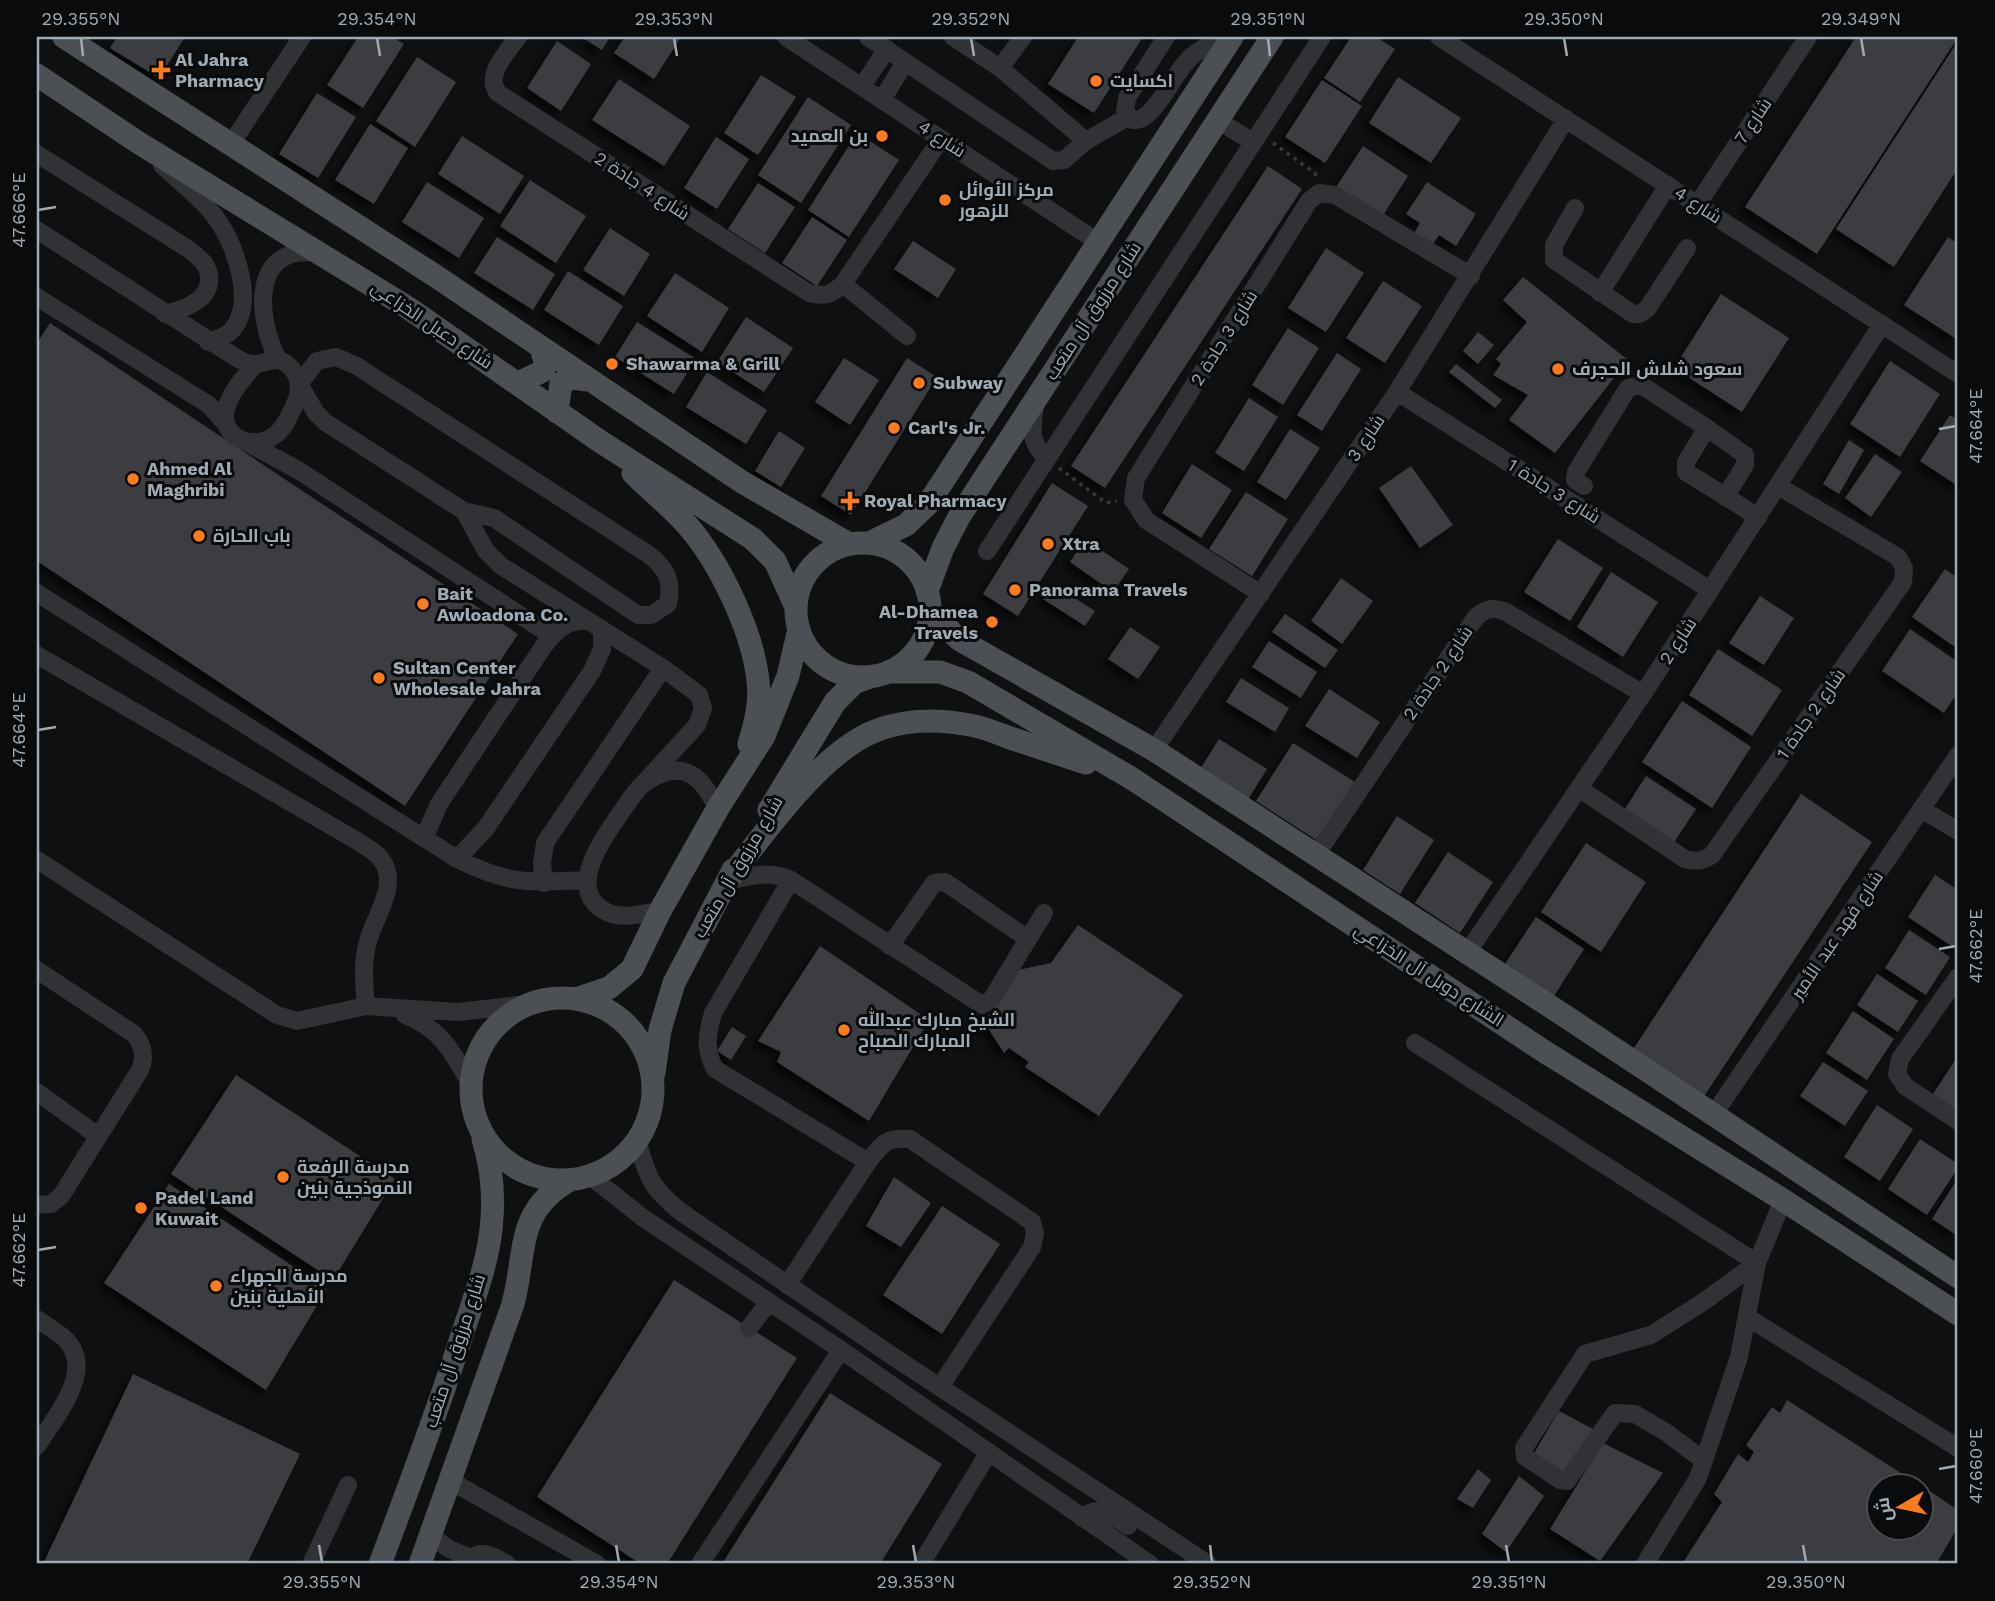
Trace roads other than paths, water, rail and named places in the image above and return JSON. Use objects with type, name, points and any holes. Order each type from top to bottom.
[{"type":"main road","points":[[64,37],[434,275],[742,482],[859,544]]},
{"type":"main road","name":"شارع مرزوق آل متعب","points":[[859,544],[906,525],[928,504],[1232,37]]},
{"type":"main road","name":"شارع مرزوق آل متعب","points":[[929,601],[950,533],[1217,120],[1263,42]]},
{"type":"main road","name":"شارع دعبل الخزاعي","points":[[37,75],[139,143],[407,306],[601,442],[700,503],[764,548],[775,561],[798,618]]},
{"type":"main road","points":[[518,383],[542,371],[546,363],[541,348]]},
{"type":"main road","points":[[557,412],[561,383],[572,378],[587,380]]},
{"type":"main road","points":[[601,442],[688,526],[726,586],[741,620],[751,648],[758,681],[758,708],[736,782]]},
{"type":"main road","points":[[576,999],[609,988],[632,969],[660,911],[718,808],[764,736],[780,701],[798,618],[799,590],[812,567],[832,550],[859,544],[884,546],[899,553],[921,576],[929,601],[960,640],[1154,750],[1568,1018],[1958,1277]]},
{"type":"main road","points":[[798,618],[807,646],[819,661],[845,674],[881,674],[902,665],[922,642],[929,601]]},
{"type":"main road","name":"الشارع دوبل آل الخزاعي","points":[[881,674],[940,671],[968,682],[1131,778],[1545,1052],[1783,1200],[1958,1314]]},
{"type":"main road","name":"شارع مرزوق آل متعب","points":[[653,1087],[660,1030],[674,983],[727,881],[835,702],[854,683],[881,674]]},
{"type":"main road","points":[[727,881],[788,804],[823,767],[874,731],[932,720],[972,725],[1131,778]]},
{"type":"main road","points":[[551,998],[576,999],[606,1009],[631,1029],[647,1056],[653,1087],[649,1115],[637,1140],[617,1163],[580,1178],[530,1175],[502,1158],[481,1132],[471,1099],[474,1065],[489,1033],[506,1016],[528,1004],[551,998]]},
{"type":"main road","points":[[1545,1052],[1558,1051],[1566,1045],[1569,1037],[1568,1018]]},
{"type":"main road","points":[[1591,1081],[1590,1071],[1595,1056],[1612,1048]]},
{"type":"main road","name":"شارع مرزوق آل متعب","points":[[380,1564],[450,1374],[479,1284],[492,1221],[493,1191],[490,1162],[481,1132]]},
{"type":"main road","name":"شارع مرزوق آل متعب","points":[[420,1564],[513,1304],[525,1233],[531,1216],[541,1201],[555,1189],[580,1178]]},
{"type":"street","points":[[231,144],[302,37]]},
{"type":"street","name":"شارع 4 جادة 2","points":[[517,37],[493,75],[492,82],[498,93],[809,293],[822,296],[833,294],[843,284]]},
{"type":"street","name":"شارع 4","points":[[786,37],[1098,242]]},
{"type":"street","points":[[868,37],[1053,162],[1063,160],[1086,141],[1128,117]]},
{"type":"street","points":[[953,37],[1000,68],[1086,141]]},
{"type":"street","points":[[1000,68],[1023,37]]},
{"type":"street","points":[[1128,117],[1125,105],[1127,97],[1166,37]]},
{"type":"street","points":[[1128,117],[1138,121],[1150,114],[1181,67],[1198,52],[1225,37]]},
{"type":"street","points":[[987,551],[1322,37]]},
{"type":"street","name":"شارع 4","points":[[1439,37],[1958,374]]},
{"type":"street","name":"شارع 7","points":[[1697,205],[1808,37]]},
{"type":"street","points":[[862,86],[887,49]]},
{"type":"street","points":[[882,100],[905,62]]},
{"type":"street","name":"شارع 3","points":[[1154,750],[1397,392],[1566,119]]},
{"type":"street","points":[[1217,120],[1256,138]]},
{"type":"street","points":[[907,336],[843,284],[940,139]]},
{"type":"street","points":[[139,143],[215,215],[236,255],[242,283],[239,319],[233,329],[223,337],[208,342]]},
{"type":"street","points":[[37,153],[190,250],[206,265],[209,279],[206,292],[197,303],[165,314]]},
{"type":"street","points":[[1600,292],[1668,185]]},
{"type":"street","name":"شارع 3 جادة 2","points":[[1261,594],[1146,520],[1133,500],[1136,478],[1310,201],[1319,193],[1335,195],[1471,276]]},
{"type":"street","points":[[1575,208],[1554,246],[1554,260],[1633,314],[1640,314],[1647,309],[1687,248]]},
{"type":"street","points":[[37,230],[208,342],[238,359],[256,365]]},
{"type":"street","points":[[248,443],[265,441],[276,435],[292,411],[298,397],[299,384],[317,361],[336,357],[355,365],[648,554],[664,567],[669,578],[671,590],[668,604],[651,615],[638,615],[494,518],[464,512],[316,413],[299,384],[296,374],[278,359],[270,343],[263,318],[262,300],[266,277],[273,265],[286,255],[311,252],[322,254]]},
{"type":"street","points":[[37,297],[209,405],[232,434],[298,470],[552,636]]},
{"type":"street","name":"شارع 2","points":[[1467,953],[1643,694],[1882,324]]},
{"type":"street","points":[[226,424],[230,397],[241,380],[256,365],[278,359]]},
{"type":"street","points":[[1584,486],[1575,480],[1576,472],[1626,391],[1632,385],[1641,385],[1745,455],[1745,465],[1725,497]]},
{"type":"street","name":"شارع 3 جادة 1","points":[[1397,392],[1710,590]]},
{"type":"street","points":[[1037,398],[1032,428],[1033,440],[1047,458]]},
{"type":"street","points":[[1707,428],[1686,462],[1686,472],[1758,517]]},
{"type":"street","name":"شارع 2 جادة 1","points":[[1580,789],[1685,859],[1706,859],[1712,855],[1903,582],[1905,568],[1898,557],[1778,486]]},
{"type":"street","points":[[464,512],[486,551],[500,565],[663,668],[695,689],[699,695],[703,708],[697,724],[642,785],[607,832],[588,871],[591,896],[607,912],[625,916],[660,911]]},
{"type":"street","points":[[37,593],[457,859],[508,880],[544,883],[588,880]]},
{"type":"street","name":"شارع 2 جادة 2","points":[[1316,855],[1483,610],[1499,609],[1506,612],[1643,694]]},
{"type":"street","points":[[424,838],[439,804],[552,636],[570,622],[595,625]]},
{"type":"street","points":[[457,859],[486,828],[592,671],[602,649],[595,625]]},
{"type":"street","points":[[37,655],[359,842],[381,859],[387,875],[388,892],[368,942],[363,973],[374,1006]]},
{"type":"street","points":[[544,883],[542,863],[545,843],[663,668]]},
{"type":"street","name":"شارع فهد عبد الأمير","points":[[1713,1114],[1958,755]]},
{"type":"street","points":[[642,785],[669,771],[682,771],[694,776],[718,808]]},
{"type":"street","points":[[1923,810],[1958,831]]},
{"type":"street","points":[[37,860],[277,1015],[297,1021],[374,1006],[458,1012],[528,1004]]},
{"type":"street","points":[[727,881],[760,874],[777,874],[791,880],[982,1005],[991,1000],[1044,913]]},
{"type":"street","points":[[791,880],[713,1013],[706,1035],[708,1055],[715,1069],[868,1162]]},
{"type":"street","points":[[890,946],[934,883],[941,881],[1028,939]]},
{"type":"street","points":[[37,971],[134,1034],[142,1048],[143,1063],[61,1196],[51,1204],[37,1205]]},
{"type":"street","points":[[1958,977],[1900,1059],[1897,1074],[1905,1086],[1958,1121]]},
{"type":"street","points":[[374,1006],[424,1022],[439,1034],[472,1087]]},
{"type":"street","points":[[1415,1044],[1757,1263]]},
{"type":"street","points":[[37,1093],[99,1136]]},
{"type":"street","points":[[787,1285],[883,1142],[896,1138],[910,1139],[1032,1222],[1035,1233],[1032,1247],[940,1387]]},
{"type":"street","points":[[637,1140],[648,1178],[660,1195],[787,1285],[1208,1564]]},
{"type":"street","points":[[580,1178],[841,1350],[1150,1564]]},
{"type":"street","points":[[1645,1564],[1698,1478],[1738,1357],[1757,1263],[1783,1200]]},
{"type":"street","points":[[1703,1460],[1667,1433],[1634,1414],[1615,1413],[1567,1481],[1560,1480],[1525,1457],[1524,1448],[1585,1354],[1651,1335],[1757,1263]]},
{"type":"street","points":[[749,1328],[769,1302]]},
{"type":"street","points":[[1747,1317],[1958,1448]]},
{"type":"street","points":[[37,1319],[70,1344],[77,1370],[73,1387],[37,1446]]},
{"type":"street","points":[[700,1564],[841,1350]]},
{"type":"street","points":[[921,1564],[989,1452]]},
{"type":"street","points":[[449,1480],[597,1564]]},
{"type":"street","points":[[311,1564],[348,1485]]},
{"type":"street","points":[[1082,1518],[1095,1510],[1101,1510],[1160,1546],[1167,1547],[1174,1542]]},
{"type":"street","points":[[430,1535],[468,1561],[476,1555],[489,1554],[507,1564]]},
{"type":"place","name":"Al Jahra Pharmacy","points":[[161,70]]},
{"type":"place","name":"اكسايت","points":[[1096,81]]},
{"type":"place","name":"بن العميد","points":[[882,136]]},
{"type":"place","name":"مركز الأوائل للزهور","points":[[945,200]]},
{"type":"place","name":"Shawarma & Grill","points":[[612,364]]},
{"type":"place","name":"سعود شلاش الحجرف","points":[[1558,369]]},
{"type":"place","name":"Subway","points":[[919,383]]},
{"type":"place","name":"Carl's Jr.","points":[[894,428]]},
{"type":"place","name":"Ahmed Al Maghribi","points":[[133,479]]},
{"type":"place","name":"Royal Pharmacy","points":[[850,501]]},
{"type":"place","name":"باب الحارة","points":[[199,536]]},
{"type":"place","name":"Xtra","points":[[1048,544]]},
{"type":"place","name":"Panorama Travels","points":[[1015,590]]},
{"type":"place","name":"Bait Awloadona Co.","points":[[423,604]]},
{"type":"place","name":"Al-Dhamea Travels","points":[[992,622]]},
{"type":"place","name":"Sultan Center Wholesale Jahra","points":[[379,678]]},
{"type":"place","name":"الشيخ مبارك عبدالله المبارك الصباح","points":[[844,1030]]},
{"type":"place","name":"مدرسة الرفعة النموذجية بنين","points":[[283,1177]]},
{"type":"place","name":"Padel Land Kuwait","points":[[141,1208]]},
{"type":"place","name":"مدرسة الجهراء الأهلية بنين","points":[[216,1286]]}]
